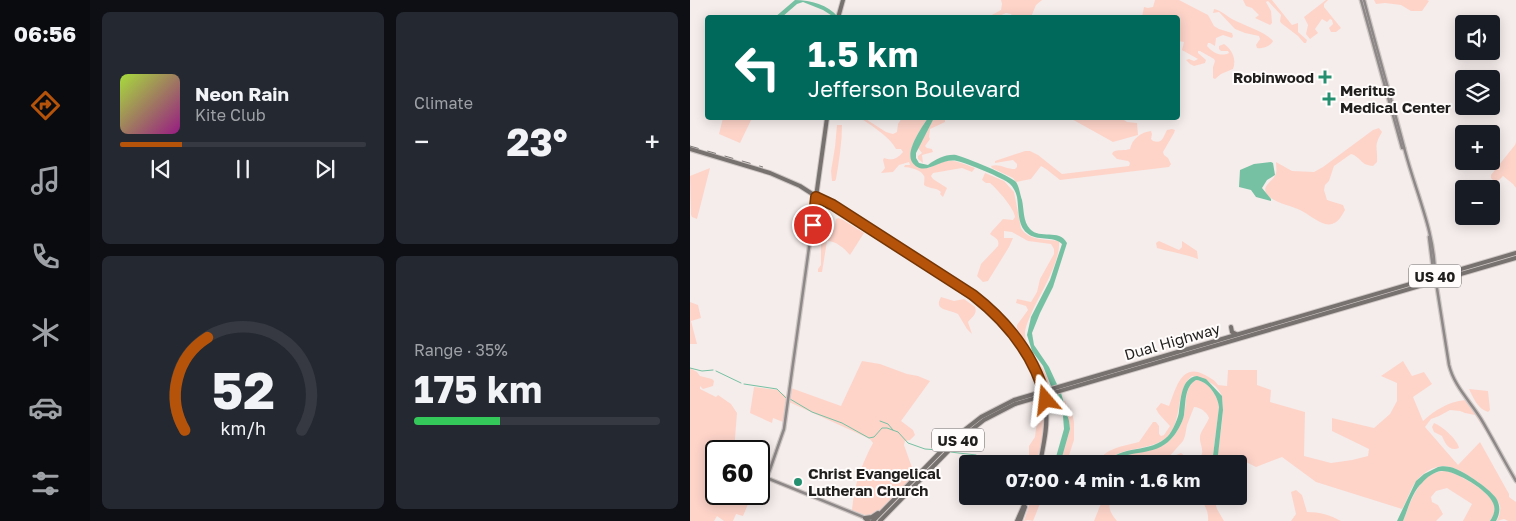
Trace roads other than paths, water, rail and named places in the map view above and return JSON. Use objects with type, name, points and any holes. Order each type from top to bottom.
[{"type":"main road","points":[[838,15],[843,0]]},
{"type":"main road","points":[[1363,0],[1402,148],[1404,148],[1427,219],[1446,354],[1451,375],[1482,421],[1516,481]]},
{"type":"main road","points":[[827,120],[784,429],[767,478],[866,520],[873,521]]},
{"type":"main road","points":[[690,149],[780,177],[810,193],[826,205],[880,237],[978,302],[1012,332],[1035,366],[1044,392],[1046,415],[1046,436],[1042,455]]},
{"type":"main road","points":[[810,193],[816,191],[818,181]]},
{"type":"main road","points":[[816,197],[980,300],[1016,343],[1032,367],[1044,392]]},
{"type":"main road","points":[[815,210],[819,202],[826,205]]},
{"type":"main road","name":"Dual Highway","points":[[1198,349],[1204,344],[1236,334],[1516,253]]},
{"type":"main road","points":[[1478,269],[1481,265],[1501,257]]},
{"type":"main road","name":"Dual Highway","points":[[880,521],[890,507],[934,462],[1002,405],[1207,348],[1516,258]]},
{"type":"main road","points":[[935,274],[950,280],[964,292]]},
{"type":"main road","points":[[1241,338],[1242,334],[1265,328],[1268,325]]},
{"type":"main road","points":[[1231,327],[1232,332],[1236,334]]},
{"type":"main road","points":[[1207,348],[1212,344],[1226,340],[1228,337]]},
{"type":"main road","points":[[1016,343],[1019,343],[1025,350]]},
{"type":"main road","name":"Dual Highway","points":[[873,521],[924,475],[933,464],[936,456],[968,426],[992,413],[1044,392]]},
{"type":"main road","points":[[1019,521],[1025,505]]},
{"type":"main road","points":[[866,520],[890,507]]},
{"type":"main road","points":[[884,521],[890,507]]},
{"type":"waterway","points":[[690,368],[702,371],[713,370]]},
{"type":"waterway","points":[[716,371],[741,383]]},
{"type":"waterway","points":[[744,384],[777,389],[786,398]]},
{"type":"waterway","points":[[790,399],[812,412],[842,423],[869,438],[874,437],[882,428],[887,428],[898,432],[908,443],[925,449],[939,450]]},
{"type":"waterway","points":[[880,421],[888,424],[893,430]]},
{"type":"waterway","points":[[950,452],[976,455]]},
{"type":"railway","points":[[690,146],[763,167]]},
{"type":"place","name":"Robinwood","points":[[1325,77]]},
{"type":"place","name":"Meritus Medical Center","points":[[1329,99]]},
{"type":"place","name":"Christ Evangelical Lutheran Church","points":[[798,482]]}]
